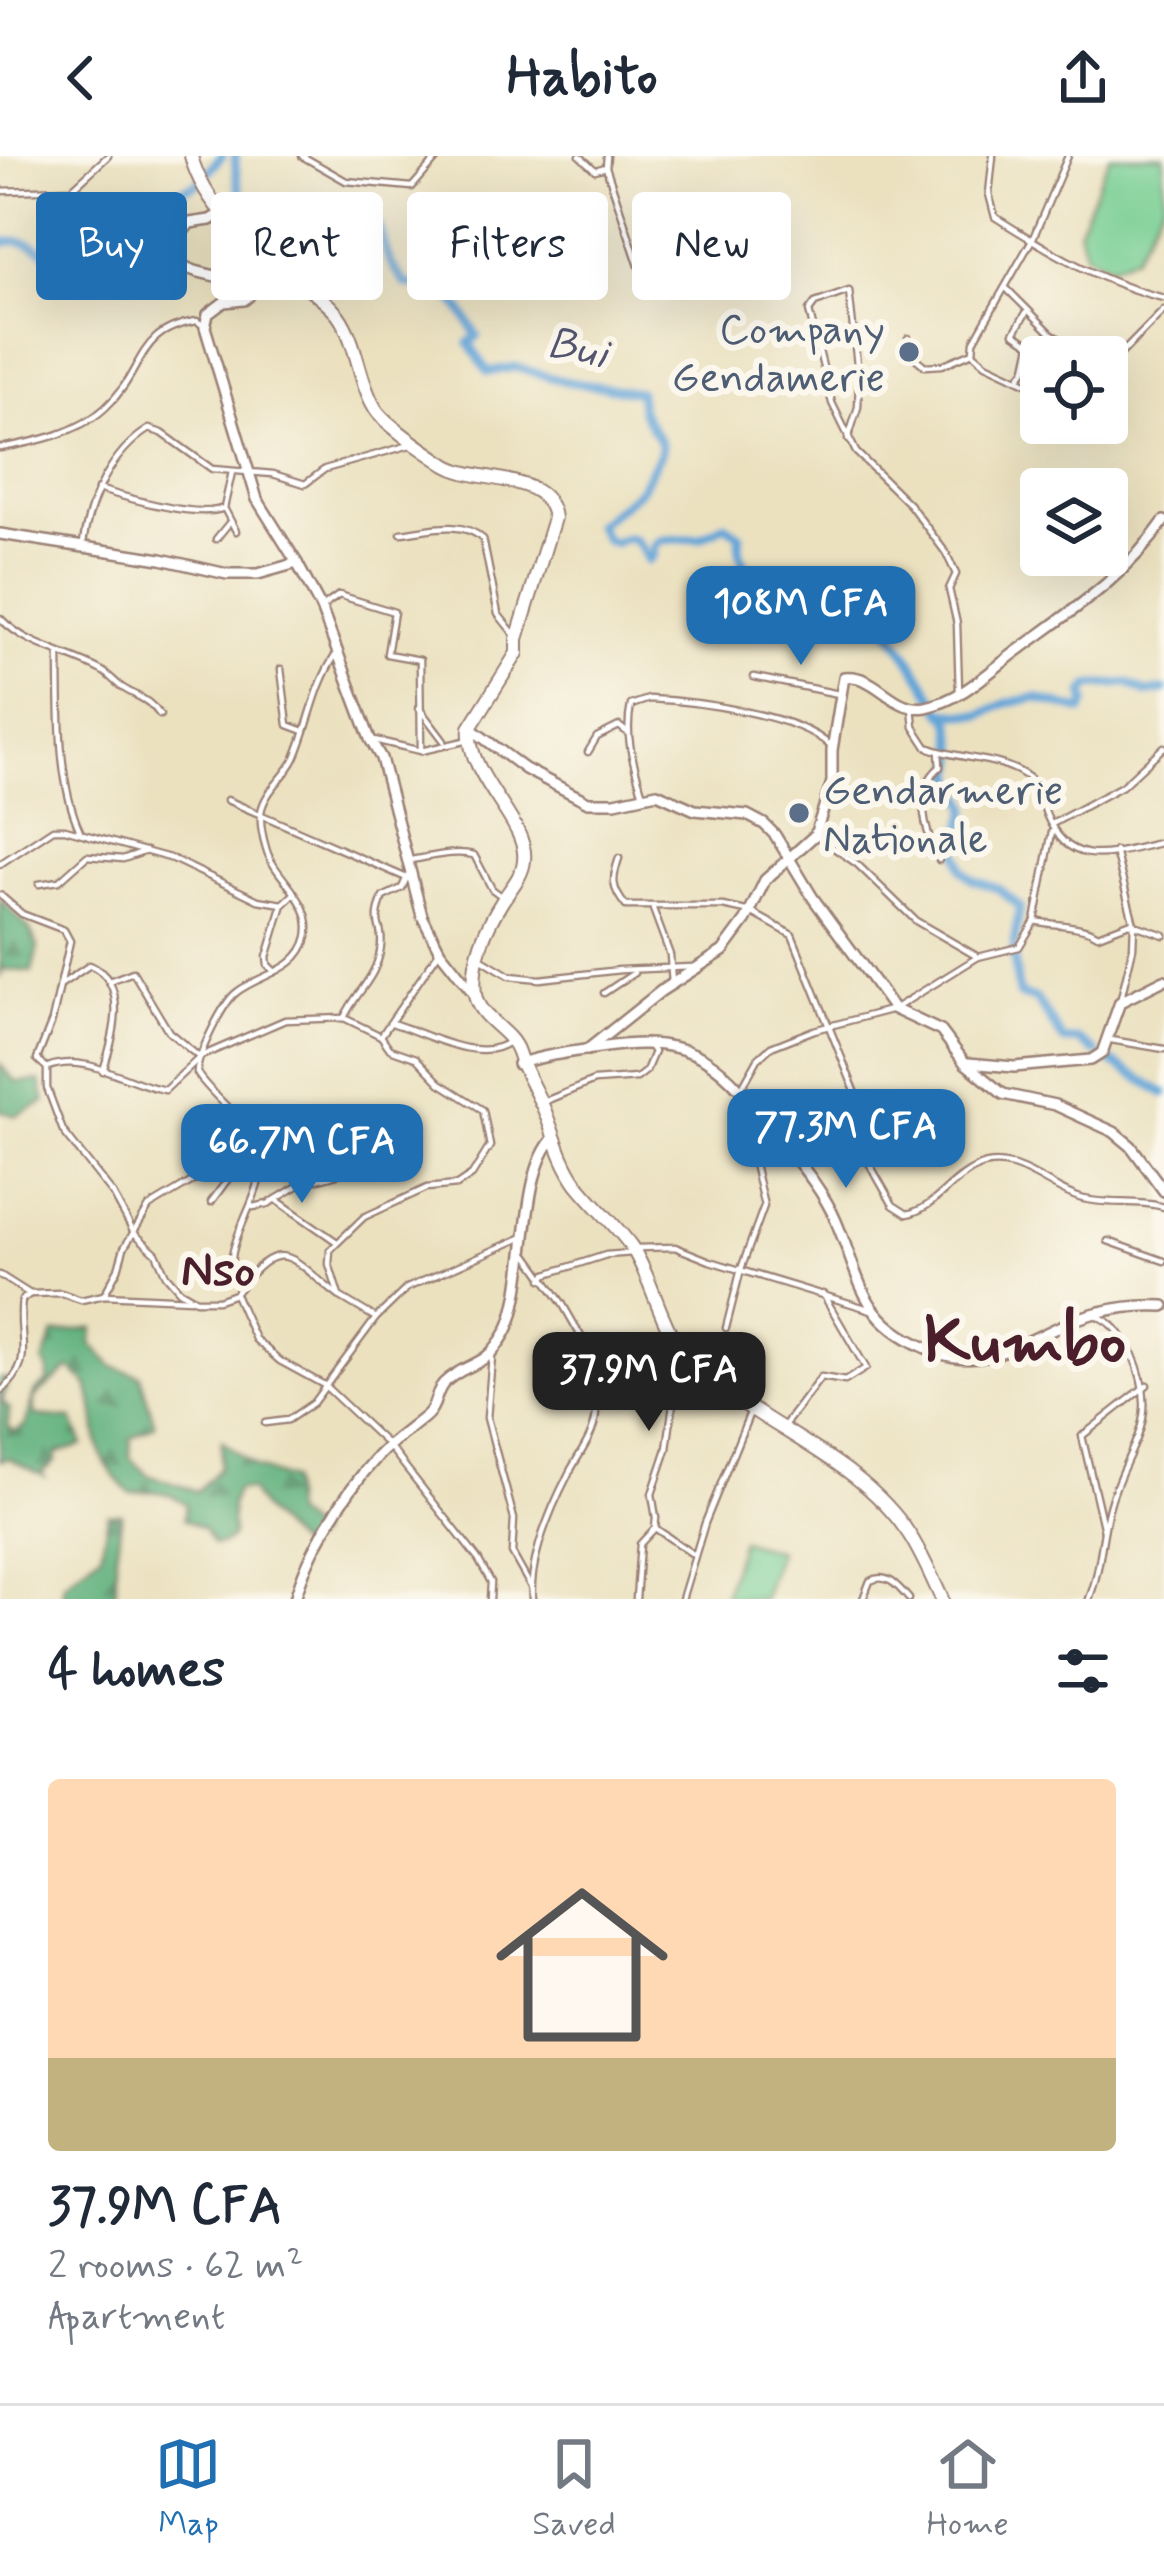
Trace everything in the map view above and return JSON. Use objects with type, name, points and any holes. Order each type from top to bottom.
[{"type":"highway","points":[[193,163],[211,199]]},
{"type":"highway","points":[[325,300],[339,317],[378,415],[452,469],[530,487],[553,508],[517,653],[470,734],[483,776],[521,842],[525,859],[485,931],[477,956],[475,995],[518,1049],[518,1064],[542,1103],[575,1181],[633,1250],[679,1350],[751,1410],[783,1428],[887,1508],[909,1533],[942,1599]]},
{"type":"street","points":[[0,191],[72,189],[108,156]]},
{"type":"street","points":[[302,156],[346,181],[412,187],[439,156]]},
{"type":"street","points":[[580,156],[595,170],[606,167]]},
{"type":"street","points":[[607,156],[606,167],[632,245]]},
{"type":"street","points":[[993,156],[991,211],[999,220],[1057,256],[1164,298]]},
{"type":"street","points":[[973,352],[974,341],[1033,238],[1068,156]]},
{"type":"street","points":[[211,219],[190,223],[167,251],[182,266],[211,274]]},
{"type":"street","points":[[1006,289],[1055,336]]},
{"type":"street","points":[[848,439],[859,394],[849,291],[814,303],[809,310],[832,403],[848,439],[860,459],[910,505],[950,560],[956,574],[949,589],[957,624],[958,692]]},
{"type":"street","points":[[0,448],[58,434],[97,414],[115,398],[153,337],[170,326],[203,321],[224,302],[244,300]]},
{"type":"street","points":[[1128,347],[1164,310]]},
{"type":"street","points":[[1020,337],[1014,333],[1027,311]]},
{"type":"street","points":[[203,321],[257,499],[321,608],[381,758],[422,916],[440,951],[475,995]]},
{"type":"street","points":[[908,338],[914,357],[926,366],[942,365],[973,352]]},
{"type":"street","points":[[973,352],[986,364],[1020,376]]},
{"type":"street","points":[[82,548],[87,513],[98,489],[134,440],[149,430],[162,433],[212,470],[274,474],[305,484],[325,469],[415,442]]},
{"type":"street","points":[[232,472],[224,508],[236,531]]},
{"type":"street","points":[[98,489],[209,514],[224,508]]},
{"type":"street","points":[[587,1050],[723,950],[751,912],[765,880],[815,835],[828,805],[838,694],[844,677],[875,684],[893,701],[912,707],[927,706],[958,692],[1105,586],[1164,521]]},
{"type":"street","points":[[216,538],[229,523]]},
{"type":"street","points":[[401,533],[451,526],[477,532],[483,538],[498,614],[518,639]]},
{"type":"street","points":[[0,534],[227,574],[258,574],[297,563]]},
{"type":"street","points":[[321,608],[339,595],[394,612],[386,650],[390,656],[420,660],[421,751]]},
{"type":"street","points":[[0,618],[13,631],[59,656],[96,667],[121,687],[149,700],[160,715]]},
{"type":"street","points":[[47,1068],[76,1061],[165,1090],[198,1058],[233,994],[276,973],[306,942],[307,919],[295,893],[269,859],[260,815],[296,756],[322,678],[338,651]]},
{"type":"street","points":[[59,656],[64,780],[80,831]]},
{"type":"street","points":[[281,669],[288,725],[304,731]]},
{"type":"street","points":[[754,677],[838,694]]},
{"type":"street","points":[[644,796],[628,719],[632,705],[649,699],[776,718],[812,733],[832,750]]},
{"type":"street","points":[[912,707],[914,727],[927,747],[978,757],[1031,777],[1061,842],[1080,853],[1097,856],[1164,842]]},
{"type":"street","points":[[419,708],[446,743]]},
{"type":"street","points":[[588,752],[597,737],[628,719]]},
{"type":"street","points":[[619,726],[628,733]]},
{"type":"street","points":[[370,739],[421,751],[470,734],[525,770],[588,802],[657,794],[695,810],[747,815],[775,835],[788,862],[894,1009],[941,1031],[965,1063],[1003,1094],[1055,1105],[1114,1132],[1131,1145],[1164,1191]]},
{"type":"street","points":[[726,1328],[764,1206],[744,1133],[741,1089],[758,1059],[771,1046],[894,1009],[978,956],[1019,947],[1035,921],[1052,828],[1122,786],[1164,748]]},
{"type":"street","points":[[939,752],[940,767],[924,787],[926,834],[939,860]]},
{"type":"street","points":[[227,800],[410,879]]},
{"type":"street","points":[[0,864],[53,829],[80,831],[173,859],[258,900],[283,904]]},
{"type":"street","points":[[815,835],[857,864],[916,921],[978,956]]},
{"type":"street","points":[[39,884],[58,880],[87,856],[123,859],[146,851]]},
{"type":"street","points":[[965,1063],[1014,1066],[1091,1060],[1102,1052],[1133,947],[1133,924],[1115,851]]},
{"type":"street","points":[[410,860],[452,853],[474,855],[492,889],[504,898]]},
{"type":"street","points":[[619,858],[612,878],[614,892],[626,906],[723,906],[751,912],[792,934],[855,1091],[858,1126],[869,1163],[893,1205],[908,1214],[925,1210],[964,1176],[991,1163],[1037,1175],[1078,1198],[1164,1207]]},
{"type":"street","points":[[344,1018],[369,985],[382,944],[375,920],[383,897],[410,879]]},
{"type":"street","points":[[276,973],[268,957],[283,904],[295,893]]},
{"type":"street","points":[[0,895],[22,914],[68,934],[68,960],[50,1030],[37,1059],[47,1068]]},
{"type":"street","points":[[653,909],[673,967],[672,984]]},
{"type":"street","points":[[1035,921],[1098,935],[1133,924],[1164,934]]},
{"type":"street","points":[[380,1036],[440,951]]},
{"type":"street","points":[[477,956],[510,976],[540,979],[701,967]]},
{"type":"street","points":[[60,985],[91,965],[109,981],[116,1026],[103,1071]]},
{"type":"street","points":[[604,993],[639,971]]},
{"type":"street","points":[[109,981],[134,972],[169,1032],[198,1058]]},
{"type":"street","points":[[1120,1002],[1164,980]]},
{"type":"street","points":[[198,1058],[285,1020],[344,1018],[380,1036],[390,1049],[416,1058],[440,1083],[483,1110],[490,1146],[472,1175],[457,1185],[427,1188],[364,1217],[330,1250],[329,1264],[339,1296]]},
{"type":"street","points":[[392,1023],[483,1052],[500,1050],[510,1041]]},
{"type":"street","points":[[1105,1040],[1164,1049]]},
{"type":"street","points":[[518,1064],[587,1050],[667,1043],[711,1063],[741,1089],[826,1201],[860,1291],[872,1310]]},
{"type":"street","points":[[542,1103],[594,1081],[637,1078],[646,1071],[654,1052],[652,1046],[639,1044]]},
{"type":"street","points":[[198,1058],[196,1073],[252,1134],[261,1153],[253,1207],[230,1259],[255,1339],[280,1361],[324,1385],[389,1446],[478,1559],[490,1582],[490,1599]]},
{"type":"street","points":[[47,1068],[44,1078],[63,1131],[113,1194],[134,1233],[156,1253],[166,1275],[180,1292],[196,1300]]},
{"type":"street","points":[[531,1587],[512,1553],[514,1519],[487,1418],[491,1356],[513,1316],[522,1238],[539,1167],[554,1138]]},
{"type":"street","points":[[104,1295],[149,1207],[233,1157],[261,1153]]},
{"type":"street","points":[[211,1202],[245,1156]]},
{"type":"street","points":[[253,1207],[276,1200],[301,1184],[349,1171]]},
{"type":"street","points":[[276,1200],[337,1242]]},
{"type":"street","points":[[522,1238],[527,1258],[562,1303],[586,1346],[596,1414],[590,1436],[556,1502],[531,1587],[532,1599]]},
{"type":"street","points":[[265,1424],[301,1414],[376,1318],[407,1288],[522,1238]]},
{"type":"street","points":[[1108,1241],[1164,1261]]},
{"type":"street","points":[[542,1279],[606,1256],[675,1247],[872,1310],[911,1339],[952,1357],[999,1355],[1093,1314],[1164,1306]]},
{"type":"street","points":[[0,1275],[30,1294],[61,1293],[81,1300],[104,1295],[218,1300],[237,1291],[260,1262],[280,1257],[307,1267],[339,1296],[376,1318]]},
{"type":"street","points":[[0,1392],[22,1367],[24,1340],[19,1321],[22,1300],[30,1294]]},
{"type":"street","points":[[783,1428],[806,1392],[824,1375],[845,1381],[866,1368],[823,1294]]},
{"type":"street","points":[[1114,1323],[1116,1310]]},
{"type":"street","points":[[1089,1599],[1116,1486],[1138,1452],[1150,1421],[1141,1366],[1114,1323],[1093,1314]]},
{"type":"street","points":[[636,1599],[640,1544],[655,1528],[652,1494],[667,1449],[674,1396],[671,1379],[679,1350]]},
{"type":"street","points":[[295,1599],[342,1506],[389,1446],[428,1414],[444,1383],[491,1356]]},
{"type":"street","points":[[1104,1533],[1082,1436],[1147,1385]]},
{"type":"street","points":[[682,1599],[694,1555],[751,1410]]},
{"type":"street","points":[[655,1528],[694,1555]]},
{"type":"street","points":[[863,1599],[870,1581],[878,1577],[888,1579],[909,1599]]},
{"type":"green space","points":[[1110,156],[1164,156],[1164,201],[1134,257],[1109,266],[1086,254],[1078,230]]},
{"type":"green space","points":[[0,899],[29,929],[38,947],[32,972],[4,969],[0,976]]},
{"type":"green space","points":[[0,1064],[16,1082],[40,1081],[45,1102],[16,1116],[0,1111]]},
{"type":"green space","points":[[94,1328],[91,1344],[113,1367],[140,1375],[155,1425],[131,1438],[130,1458],[150,1476],[197,1491],[219,1469],[222,1441],[255,1467],[290,1480],[292,1514],[317,1535],[302,1550],[249,1490],[236,1490],[231,1504],[232,1536],[213,1545],[204,1529],[184,1519],[186,1504],[160,1492],[130,1493],[101,1453],[88,1385],[69,1368],[34,1398],[35,1416],[72,1419],[83,1445],[56,1453],[55,1462],[42,1472],[44,1476],[8,1458],[0,1461],[0,1378],[8,1380],[2,1401],[9,1409],[8,1426],[15,1432],[26,1425],[35,1392],[48,1381],[43,1362],[54,1334]]},
{"type":"green space","points":[[122,1514],[116,1592],[102,1599],[62,1599],[64,1583],[101,1553],[108,1515]]},
{"type":"green space","points":[[741,1540],[778,1551],[763,1599],[723,1599]]},
{"type":"waterway","name":"Bui","points":[[0,244],[29,244],[70,272],[100,269],[123,243],[134,208],[197,184],[222,156]]},
{"type":"waterway","name":"Bui","points":[[235,156],[242,196],[258,213],[321,234],[342,215],[373,220],[405,284],[432,288],[456,303],[477,336],[469,343],[488,372],[515,367],[564,381],[639,392],[641,410],[661,443],[661,452],[640,490],[597,525],[606,540],[632,539],[648,561],[654,545],[662,540],[700,538],[725,525],[740,535],[746,567],[767,582],[776,586],[815,572],[841,577],[887,626],[935,699]]},
{"type":"waterway","name":"Bui","points":[[940,707],[943,712],[981,715],[1007,703],[1037,698],[1082,711],[1090,686],[1128,683],[1146,693],[1164,690]]},
{"type":"waterway","points":[[943,712],[951,721],[957,750]]},
{"type":"waterway","points":[[957,758],[954,775],[968,808],[957,848],[962,869],[1020,907],[1014,943]]},
{"type":"waterway","points":[[1013,951],[1019,995],[1036,999],[1064,1041],[1078,1040],[1095,1052]]},
{"type":"waterway","points":[[1103,1057],[1164,1093]]},
{"type":"place","name":"Company Gendamerie","points":[[909,352]]},
{"type":"place","name":"Gendarmerie Nationale","points":[[799,813]]},
{"type":"district","name":"Nso","points":[[218,1268]]},
{"type":"district","name":"Kumbo","points":[[1025,1339]]}]
